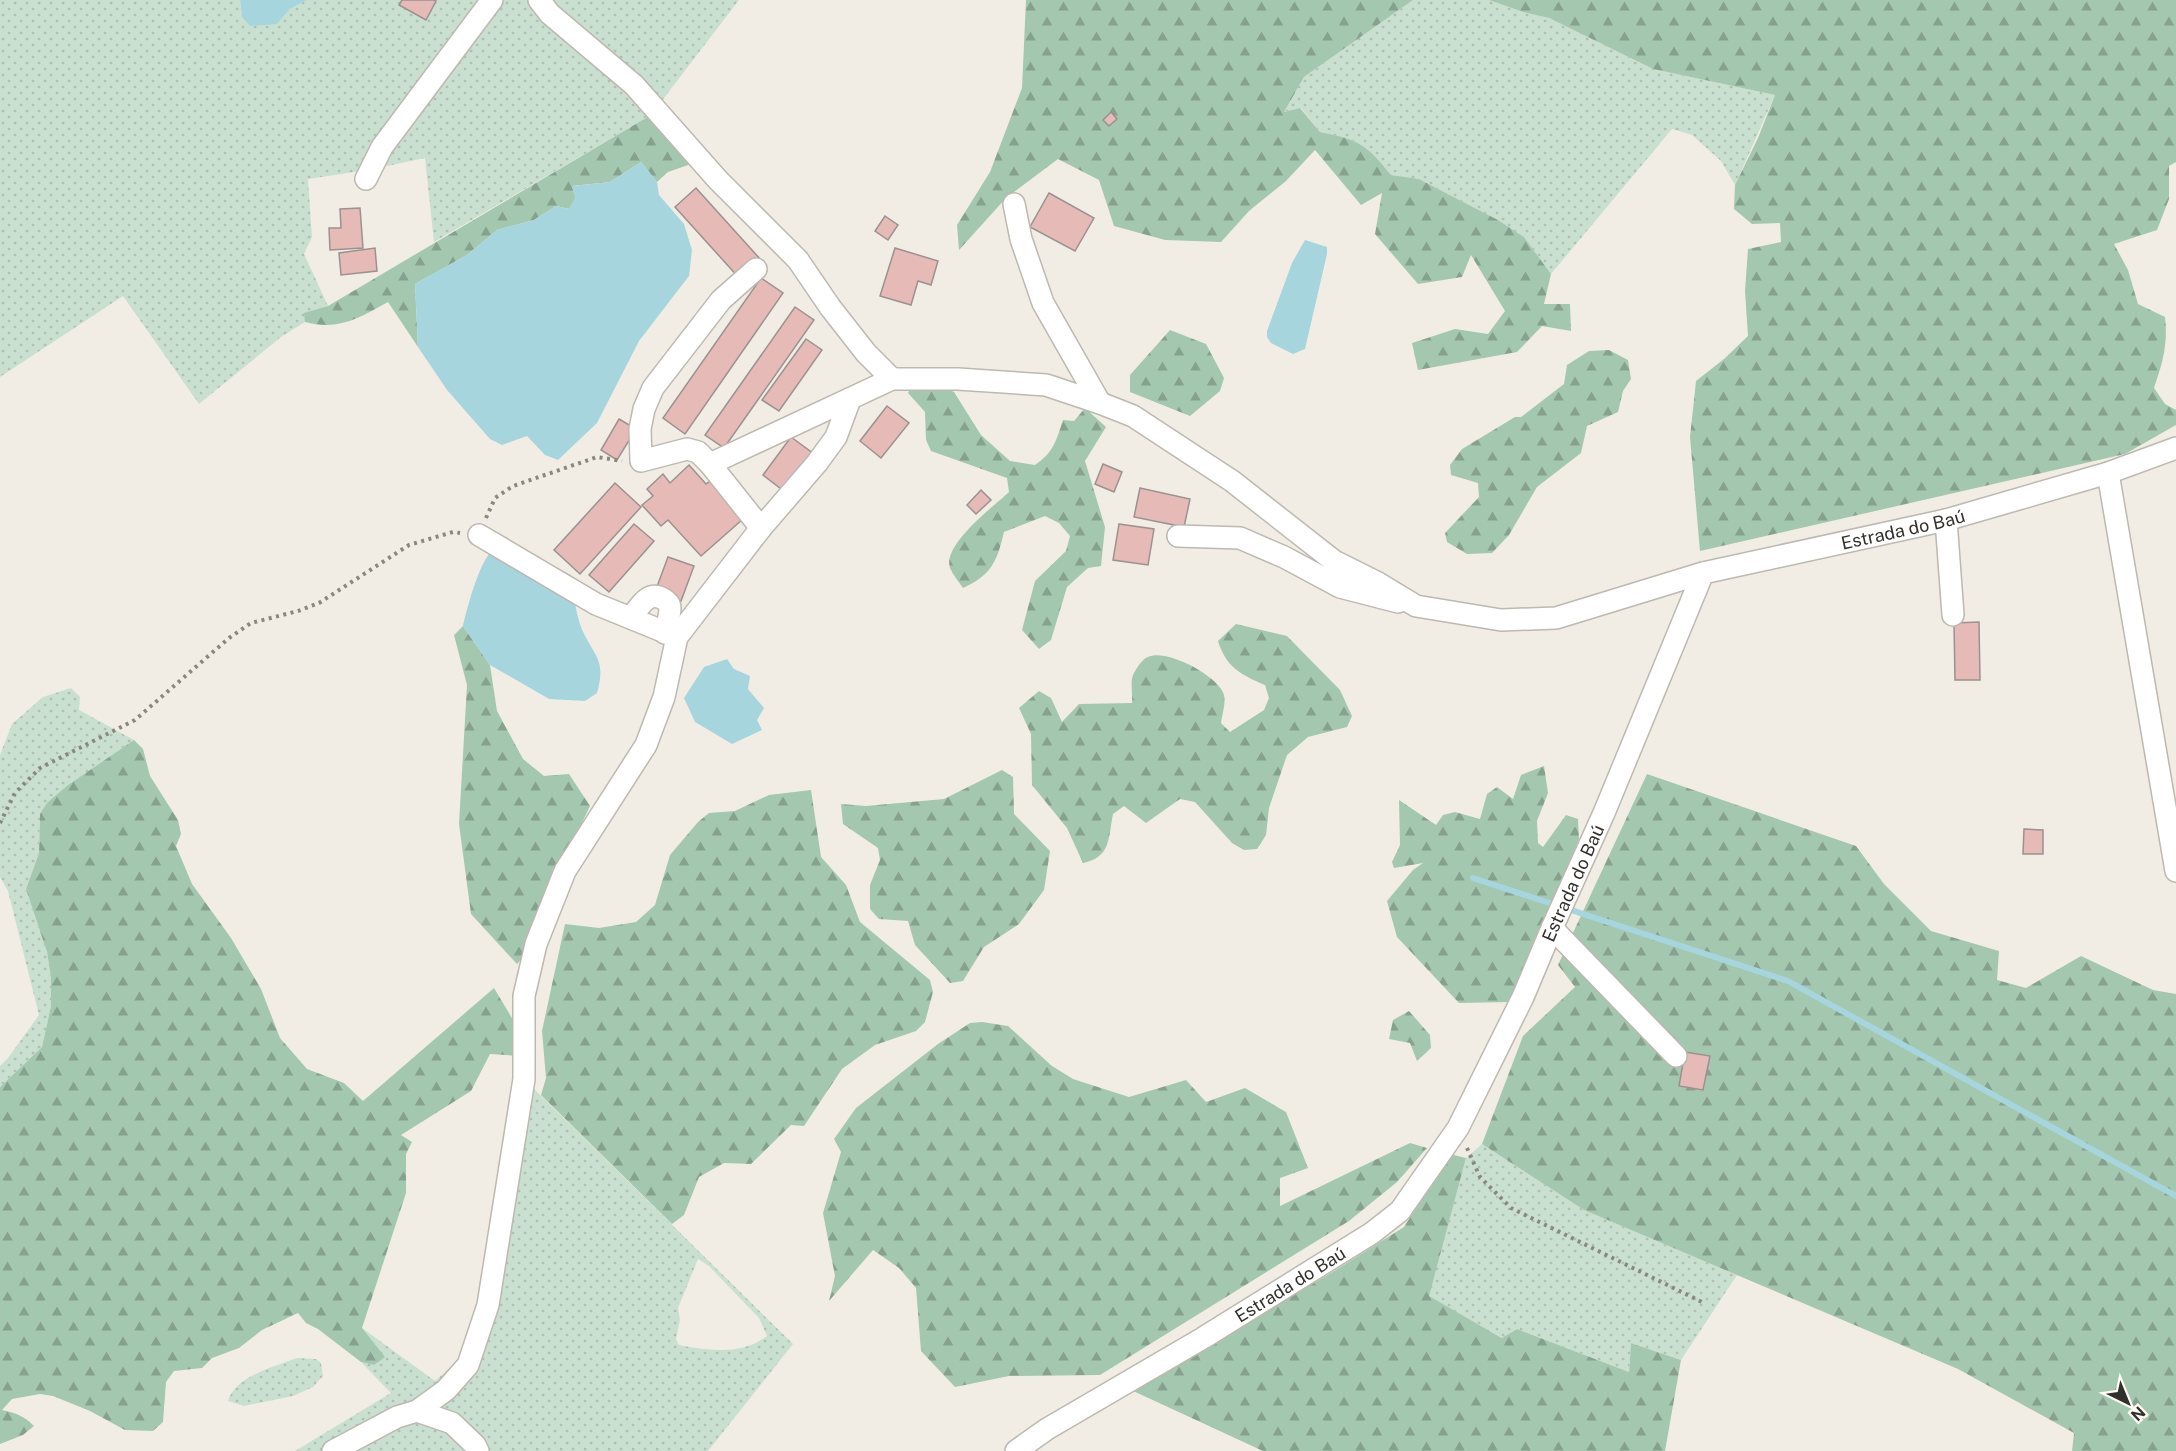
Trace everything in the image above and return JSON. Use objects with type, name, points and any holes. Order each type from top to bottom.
[{"type":"street","points":[[366,179],[382,147],[492,0]]},
{"type":"street","points":[[539,0],[550,14],[634,85],[718,180],[798,260],[866,353],[892,379]]},
{"type":"street","points":[[1014,204],[1021,239],[1043,303],[1100,403]]},
{"type":"street","points":[[756,269],[720,300],[653,388],[644,409],[640,429],[642,460],[687,449],[698,452],[761,528]]},
{"type":"street","points":[[710,464],[892,379],[958,379],[1046,385],[1133,416],[1232,481],[1334,561],[1378,583],[1416,606]]},
{"type":"street","points":[[671,635],[817,463],[836,437],[850,399]]},
{"type":"street","name":"Estrada do Baú","points":[[1016,1451],[1047,1429],[1203,1338],[1372,1233],[1400,1211],[1458,1128],[1523,997],[1604,813],[1703,573],[1946,520],[2109,473],[2176,448]]},
{"type":"street","points":[[2109,473],[2176,870]]},
{"type":"street","points":[[1946,520],[1953,615]]},
{"type":"street","points":[[479,535],[596,604],[671,635]]},
{"type":"street","points":[[1178,536],[1240,538],[1284,557],[1340,587],[1416,606],[1501,620],[1556,618],[1703,573]]},
{"type":"street","points":[[333,1451],[397,1417],[417,1411],[446,1390],[468,1365],[488,1305],[524,1079],[524,996],[536,944],[565,871],[646,745],[664,697],[671,635],[670,607],[661,598],[653,595],[646,598],[631,618]]},
{"type":"street","points":[[1552,927],[1676,1056]]},
{"type":"street","points":[[417,1411],[452,1423],[476,1445],[478,1451]]},
{"type":"path","points":[[0,823],[15,793],[40,768],[135,720],[221,645],[251,623],[298,612],[319,603],[409,545],[453,532],[479,535],[495,498],[513,486],[597,457],[617,462],[642,460]]},
{"type":"path","points":[[1458,1128],[1480,1177],[1510,1208],[1704,1302]]},
{"type":"green space","points":[[0,0],[240,0],[242,17],[277,24],[290,9],[307,0],[739,0],[651,115],[434,242],[425,158],[308,179],[312,237],[304,254],[328,306],[305,313],[305,322],[281,337],[199,404],[123,296],[0,377]]},
{"type":"green space","points":[[1026,0],[1413,0],[1304,77],[1284,112],[1300,108],[1320,132],[1361,145],[1375,156],[1391,175],[1419,179],[1498,220],[1524,237],[1551,274],[1544,304],[1570,304],[1571,331],[1542,326],[1517,352],[1418,370],[1412,343],[1455,329],[1488,334],[1505,311],[1471,255],[1462,277],[1418,284],[1375,234],[1382,193],[1361,205],[1315,150],[1286,181],[1249,211],[1221,242],[1165,240],[1114,226],[1099,180],[1058,159],[1006,198],[959,250],[957,225],[990,172],[1022,88]]},
{"type":"green space","points":[[1413,0],[1489,0],[1549,18],[1653,69],[1775,95],[1735,185],[1721,161],[1692,135],[1672,129],[1551,274],[1524,237],[1498,220],[1419,179],[1391,175],[1375,156],[1361,145],[1320,132],[1301,108],[1284,112],[1304,77]]},
{"type":"green space","points":[[1489,0],[2176,0],[2176,162],[2169,166],[2169,199],[2157,230],[2114,244],[2128,270],[2138,304],[2165,317],[2164,353],[2154,388],[2165,404],[2176,410],[2176,425],[2125,454],[1700,551],[1690,437],[1696,381],[1748,336],[1745,291],[1748,249],[1781,242],[1780,223],[1752,224],[1734,209],[1735,185],[1758,138],[1775,95],[1653,69],[1549,18]]},
{"type":"green space","points":[[651,115],[694,163],[668,172],[657,182],[641,162],[610,182],[572,186],[576,198],[569,209],[556,206],[534,220],[497,230],[467,255],[415,284],[418,347],[388,302],[358,318],[339,324],[305,322],[304,313],[328,306]]},
{"type":"green space","points":[[1170,330],[1206,344],[1224,378],[1220,391],[1190,416],[1130,392],[1130,375]]},
{"type":"green space","points":[[1609,350],[1628,360],[1631,379],[1623,391],[1618,412],[1587,426],[1581,453],[1537,487],[1509,535],[1492,553],[1467,554],[1447,542],[1445,533],[1479,497],[1478,483],[1451,475],[1450,465],[1462,449],[1515,417],[1521,417],[1564,384],[1567,365],[1589,351]]},
{"type":"green space","points":[[933,383],[954,392],[981,435],[1010,461],[1035,465],[1050,451],[1063,420],[1074,421],[1085,408],[1106,427],[1085,461],[1105,527],[1101,566],[1088,568],[1067,587],[1051,640],[1039,649],[1022,630],[1035,581],[1066,551],[1070,536],[1059,523],[1045,516],[1004,532],[992,566],[981,578],[963,588],[950,568],[950,559],[954,549],[971,527],[1009,492],[1007,478],[931,451],[926,440],[925,412],[908,393],[911,387]]},
{"type":"green space","points":[[1236,624],[1287,636],[1340,690],[1352,716],[1347,727],[1308,737],[1287,755],[1269,808],[1266,835],[1257,849],[1244,850],[1232,843],[1195,802],[1180,799],[1146,823],[1124,806],[1113,814],[1107,846],[1099,856],[1083,863],[1067,828],[1032,785],[1031,734],[1019,708],[1039,691],[1051,698],[1062,722],[1079,704],[1132,703],[1132,681],[1137,667],[1148,657],[1167,656],[1203,672],[1220,688],[1224,695],[1221,723],[1230,732],[1264,710],[1269,698],[1265,685],[1236,669],[1221,650],[1218,641]]},
{"type":"green space","points":[[463,626],[490,665],[497,711],[523,759],[544,776],[569,774],[590,806],[537,916],[526,954],[517,964],[471,914],[459,824],[467,685],[454,635]]},
{"type":"green space","points":[[71,688],[80,697],[79,710],[134,740],[68,785],[40,814],[39,853],[26,889],[47,952],[51,978],[51,1006],[42,1047],[0,1087],[0,1066],[39,1015],[8,891],[0,877],[0,755],[12,724],[43,697]]},
{"type":"green space","points":[[134,740],[143,749],[150,776],[178,820],[181,834],[176,846],[192,884],[231,938],[261,989],[280,1038],[307,1069],[344,1083],[363,1101],[494,988],[522,1035],[521,1056],[490,1054],[471,1091],[401,1135],[412,1142],[406,1154],[406,1193],[362,1328],[385,1357],[374,1365],[361,1362],[318,1329],[306,1323],[298,1313],[262,1330],[239,1348],[212,1358],[202,1368],[174,1371],[166,1382],[163,1422],[153,1431],[125,1430],[90,1411],[53,1396],[40,1394],[12,1399],[2,1410],[19,1415],[34,1426],[23,1435],[0,1444],[0,1087],[42,1047],[51,1006],[51,978],[47,952],[26,889],[39,853],[40,814],[47,803],[68,785]]},
{"type":"green space","points":[[1544,766],[1548,793],[1537,821],[1538,843],[1543,847],[1566,815],[1578,819],[1579,839],[1510,1002],[1459,1003],[1397,937],[1387,901],[1413,870],[1423,863],[1394,868],[1392,862],[1400,845],[1399,800],[1436,825],[1443,815],[1455,812],[1480,819],[1487,794],[1497,787],[1513,799],[1521,775]]},
{"type":"green space","points":[[1002,770],[1013,777],[1014,814],[1050,851],[1044,890],[1019,924],[984,947],[963,981],[950,983],[915,945],[908,921],[879,919],[870,909],[870,885],[880,860],[878,848],[843,824],[841,804],[866,806],[944,799]]},
{"type":"green space","points":[[1647,774],[1856,846],[1884,884],[1931,931],[1999,951],[1997,980],[2026,988],[2081,956],[2153,990],[2176,994],[2176,1451],[2072,1451],[2074,1433],[1958,1369],[1584,1210],[1482,1144],[1523,1036],[1575,987],[1558,965]]},
{"type":"green space","points":[[811,790],[821,857],[846,885],[860,922],[930,980],[933,992],[925,1022],[916,1031],[875,1045],[842,1069],[804,1126],[791,1125],[751,1164],[724,1163],[699,1177],[684,1215],[672,1224],[541,1095],[546,1078],[542,1031],[565,924],[599,928],[636,922],[655,905],[670,855],[698,822],[709,813],[735,811],[769,795]]},
{"type":"green space","points":[[1409,1011],[1430,1035],[1431,1048],[1417,1061],[1410,1043],[1389,1039],[1393,1020]]},
{"type":"green space","points":[[982,1022],[1008,1026],[1052,1066],[1073,1079],[1129,1097],[1186,1080],[1206,1102],[1245,1088],[1286,1112],[1308,1168],[1280,1178],[1280,1206],[1410,1143],[1427,1148],[1397,1182],[1349,1221],[1100,1375],[1009,1376],[955,1387],[921,1351],[916,1288],[899,1268],[873,1250],[829,1301],[835,1276],[823,1213],[841,1152],[834,1139],[856,1108],[938,1044],[970,1023]]},
{"type":"green space","points":[[518,1073],[793,1344],[708,1451],[295,1451],[391,1393],[361,1362],[374,1365],[362,1328],[435,1381],[461,1358],[475,1322]],"holes":[[[698,1259],[709,1266],[759,1318],[767,1336],[758,1342],[737,1349],[714,1350],[679,1345],[676,1339],[680,1320],[678,1308]]]},
{"type":"green space","points":[[1482,1144],[1584,1210],[1737,1275],[1681,1360],[1631,1343],[1629,1372],[1517,1329],[1503,1338],[1428,1296],[1466,1158]]},
{"type":"green space","points":[[1450,1154],[1466,1158],[1429,1296],[1502,1338],[1517,1329],[1629,1372],[1631,1343],[1681,1360],[1665,1451],[1263,1451],[1131,1390],[1331,1273],[1404,1227]]},
{"type":"green space","points":[[297,1358],[316,1359],[321,1363],[323,1376],[313,1387],[293,1396],[244,1406],[228,1401],[238,1385],[247,1379]]},
{"type":"water","points":[[240,0],[307,0],[290,9],[277,24],[250,26],[242,17]]},
{"type":"water","points":[[641,162],[657,182],[659,195],[684,224],[692,250],[689,276],[639,341],[597,423],[558,460],[545,455],[527,436],[502,445],[490,439],[447,390],[418,347],[415,284],[467,255],[497,230],[534,220],[556,206],[569,209],[575,198],[572,186],[610,182]]},
{"type":"water","points":[[1305,240],[1327,247],[1327,254],[1305,349],[1293,354],[1271,343],[1267,337],[1267,331],[1292,263]]},
{"type":"water","points":[[503,542],[571,575],[579,621],[597,658],[600,672],[597,693],[585,701],[549,699],[490,665],[463,626],[482,566],[495,546]]},
{"type":"water","points":[[727,659],[734,669],[750,676],[748,689],[764,708],[757,720],[762,730],[732,744],[695,722],[684,698],[704,667]]},
{"type":"building","points":[[402,0],[436,1],[426,20],[399,5]]},
{"type":"building","points":[[1111,112],[1117,119],[1109,126],[1103,120]]},
{"type":"building","points":[[696,188],[761,260],[740,279],[675,207]]},
{"type":"building","points":[[1049,193],[1094,218],[1075,251],[1030,227]]},
{"type":"building","points":[[360,208],[363,248],[330,250],[329,228],[341,228],[340,209]]},
{"type":"building","points":[[885,216],[898,225],[888,240],[875,231]]},
{"type":"building","points":[[375,248],[377,271],[341,275],[339,253]]},
{"type":"building","points":[[895,248],[938,261],[931,285],[918,281],[911,305],[880,296]]},
{"type":"building","points":[[761,278],[783,293],[685,434],[663,418]]},
{"type":"building","points":[[795,307],[814,320],[724,448],[705,435]]},
{"type":"building","points":[[806,339],[822,350],[779,411],[762,400]]},
{"type":"building","points":[[887,406],[909,423],[881,458],[860,441]]},
{"type":"building","points":[[619,419],[636,429],[617,460],[601,450]]},
{"type":"building","points":[[791,437],[814,454],[785,492],[763,475]]},
{"type":"building","points":[[1103,464],[1122,472],[1114,492],[1095,484]]},
{"type":"building","points":[[689,465],[706,484],[710,481],[743,519],[701,556],[668,520],[661,526],[642,505],[653,496],[647,489],[663,474],[670,483]]},
{"type":"building","points":[[615,483],[641,507],[580,574],[554,550]]},
{"type":"building","points":[[1140,488],[1190,499],[1184,527],[1134,517]]},
{"type":"building","points":[[981,490],[991,500],[976,514],[967,505]]},
{"type":"building","points":[[634,524],[654,541],[609,592],[589,575]]},
{"type":"building","points":[[1119,524],[1154,529],[1148,565],[1113,560]]},
{"type":"building","points":[[668,557],[694,566],[681,601],[655,592]]},
{"type":"building","points":[[1979,622],[1980,680],[1955,680],[1954,623]]},
{"type":"building","points":[[2024,829],[2043,830],[2043,854],[2023,854]]},
{"type":"building","points":[[1685,1052],[1710,1056],[1703,1090],[1679,1086]]},
{"type":"waterway","points":[[1473,878],[1788,981],[2176,1196]]}]
